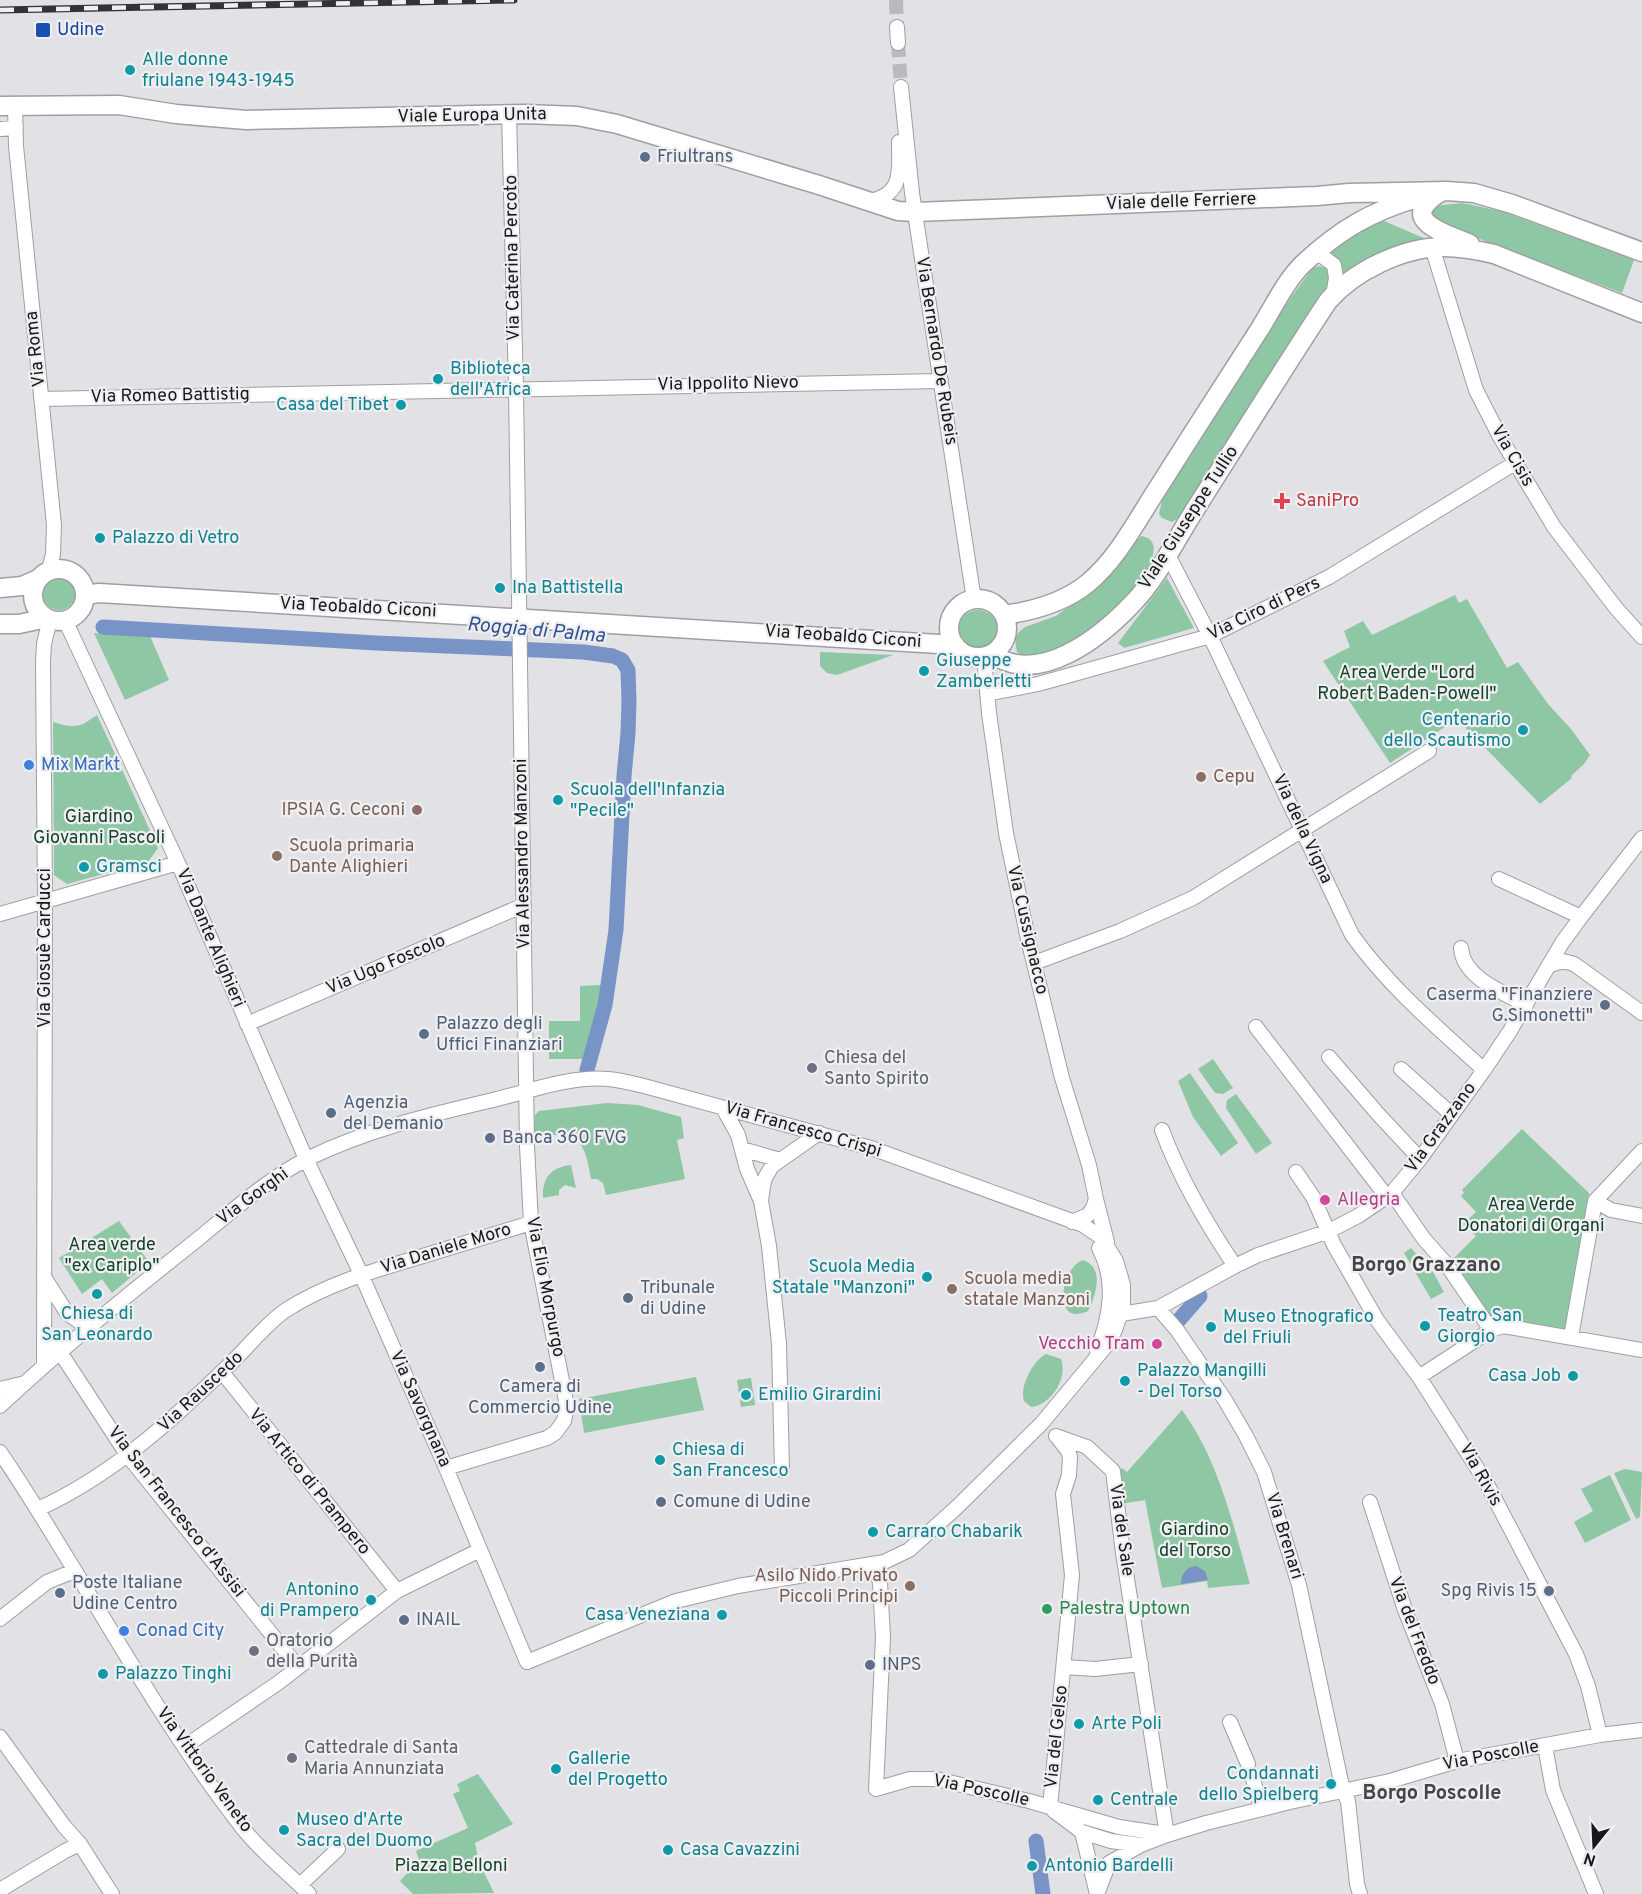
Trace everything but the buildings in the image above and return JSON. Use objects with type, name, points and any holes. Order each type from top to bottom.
[{"type":"main road","name":"Viale Europa Unita","points":[[7,106],[119,105],[176,114],[246,120],[509,114],[577,116],[617,124],[898,211],[915,212]]},
{"type":"main road","name":"Viale delle Ferriere","points":[[1313,255],[1343,231],[1380,210],[1447,191]]},
{"type":"main road","name":"Viale delle Ferriere","points":[[915,212],[1349,193],[1447,191],[1486,195],[1642,252]]},
{"type":"main road","points":[[1447,191],[1434,196],[1426,204],[1422,213],[1430,227],[1642,313]]},
{"type":"main road","points":[[1432,248],[1470,249],[1494,254]]},
{"type":"main road","name":"Viale Giuseppe Tullio","points":[[988,655],[1020,665],[1039,664],[1064,656],[1108,625],[1134,602],[1168,555],[1333,296],[1355,278],[1375,266],[1402,255],[1432,248]]},
{"type":"main road","points":[[1004,615],[1023,612],[1065,597],[1087,584],[1101,570],[1133,528],[1295,273],[1313,255]]},
{"type":"main road","points":[[0,588],[22,586],[58,568],[74,573],[84,586],[86,594],[82,608],[72,618],[0,624]]},
{"type":"main road","points":[[44,575],[34,587],[33,596],[39,612],[54,619]]},
{"type":"main road","name":"Via Teobaldo Ciconi","points":[[86,594],[955,645]]},
{"type":"main road","points":[[974,600],[992,603],[1004,615],[1007,624],[1006,638],[999,648],[988,655],[969,656],[955,645],[950,632],[953,615],[960,606],[974,600]]},
{"type":"street","points":[[897,27],[898,42]]},
{"type":"street","name":"Via Bernardo De Rubeis","points":[[901,87],[915,212],[974,600]]},
{"type":"street","name":"Via Bernardo De Rubeis","points":[[869,201],[887,196],[898,179],[898,112],[902,101]]},
{"type":"street","name":"Viale Europa Unita","points":[[7,106],[16,128]]},
{"type":"street","name":"Via Caterina Percoto","points":[[509,114],[519,618]]},
{"type":"street","points":[[0,129],[16,128]]},
{"type":"street","name":"Via Roma","points":[[16,128],[54,525],[53,554],[44,575]]},
{"type":"street","name":"Via Cisis","points":[[1432,248],[1476,390],[1515,463],[1554,527],[1616,608],[1642,637]]},
{"type":"street","points":[[1313,255],[1322,256],[1334,265],[1336,285],[1333,296]]},
{"type":"street","name":"Via Ippolito Nievo","points":[[516,388],[940,381]]},
{"type":"street","name":"Via Romeo Battistig","points":[[41,399],[516,388]]},
{"type":"street","name":"Via Ciro di Pers","points":[[987,694],[1038,684],[1210,636],[1329,577],[1515,463]]},
{"type":"street","name":"Via della Vigna","points":[[1168,555],[1210,636],[1352,935],[1397,991],[1484,1070]]},
{"type":"street","name":"Via Alessandro Manzoni","points":[[519,618],[526,1091]]},
{"type":"street","name":"Via Dante Alighieri","points":[[54,619],[178,863],[306,1160]]},
{"type":"street","name":"Via Giosuè Carducci","points":[[44,1365],[43,661],[44,644],[54,619]]},
{"type":"street","name":"Via Cussignacco","points":[[988,655],[987,694],[1006,833],[1062,1078],[1089,1165],[1109,1247],[1120,1274],[1123,1290]]},
{"type":"street","points":[[1034,963],[1120,932],[1193,898],[1429,751]]},
{"type":"street","name":"Via Grazzano","points":[[1106,1322],[1121,1314],[1153,1310],[1258,1255],[1329,1231],[1358,1216],[1389,1195],[1420,1159],[1484,1070],[1550,966],[1562,943],[1642,838]]},
{"type":"street","points":[[0,914],[178,863]]},
{"type":"street","points":[[1499,879],[1581,917]]},
{"type":"street","name":"Via Ugo Foscolo","points":[[247,1024],[524,905]]},
{"type":"street","points":[[1461,948],[1462,958],[1469,969],[1483,981],[1526,1005]]},
{"type":"street","points":[[1550,966],[1563,961],[1574,964],[1642,1012]]},
{"type":"street","points":[[1256,1027],[1447,1265],[1491,1330]]},
{"type":"street","points":[[1329,1057],[1420,1159]]},
{"type":"street","points":[[1401,1069],[1451,1114]]},
{"type":"street","name":"Via Francesco Crispi","points":[[526,1091],[575,1081],[608,1079],[644,1086],[871,1148],[1072,1222]]},
{"type":"street","name":"Via Gorghi","points":[[0,1406],[44,1365],[209,1230],[269,1184],[306,1160],[401,1122],[526,1091]]},
{"type":"street","name":"Via Elio Morpurgo","points":[[446,1468],[547,1438],[560,1427],[567,1410],[531,1222],[526,1091]]},
{"type":"street","points":[[723,1108],[738,1135],[747,1169],[761,1201],[769,1246],[779,1344],[782,1470]]},
{"type":"street","points":[[1162,1130],[1173,1162],[1235,1266]]},
{"type":"street","points":[[747,1169],[764,1169],[776,1163],[819,1133]]},
{"type":"street","points":[[742,1149],[776,1163]]},
{"type":"street","points":[[1571,1337],[1595,1201],[1642,1151]]},
{"type":"street","name":"Via Savorgnana","points":[[306,1160],[361,1275],[446,1468],[527,1662],[676,1601],[738,1586],[875,1564]]},
{"type":"street","points":[[761,1201],[765,1178],[776,1163]]},
{"type":"street","name":"Via Rivis","points":[[1296,1172],[1313,1197],[1351,1277],[1377,1320],[1419,1377],[1486,1482],[1576,1654],[1588,1686],[1600,1735]]},
{"type":"street","points":[[1072,1222],[1088,1215],[1096,1199]]},
{"type":"street","points":[[1595,1201],[1611,1210],[1642,1216]]},
{"type":"street","name":"Via Daniele Moro","points":[[361,1275],[531,1222]]},
{"type":"street","points":[[1072,1222],[1097,1233],[1109,1247]]},
{"type":"street","points":[[1072,1222],[1096,1242],[1108,1267],[1111,1288],[1106,1322],[1093,1361]]},
{"type":"street","name":"Via Rauscedo","points":[[38,1509],[52,1503],[128,1456],[171,1421],[284,1312],[305,1299],[351,1277],[361,1275]]},
{"type":"street","points":[[44,1277],[67,1313],[88,1329]]},
{"type":"street","points":[[1123,1290],[1134,1304],[1153,1310]]},
{"type":"street","points":[[875,1564],[898,1557],[909,1550],[956,1508],[1041,1424],[1110,1339],[1121,1314],[1123,1290]]},
{"type":"street","name":"Via Brenari","points":[[1153,1310],[1177,1330],[1225,1400],[1264,1472],[1299,1585],[1343,1791],[1348,1801],[1360,1894]]},
{"type":"street","points":[[1419,1377],[1491,1330],[1503,1326],[1642,1350]]},
{"type":"street","name":"Via Giosuè Carducci","points":[[45,1327],[60,1352]]},
{"type":"street","name":"Via San Francesco d'Assisi","points":[[60,1352],[128,1456],[298,1668]]},
{"type":"street","name":"Via Artico di Prampero","points":[[222,1372],[397,1592]]},
{"type":"street","name":"Via Gorghi","points":[[0,1389],[23,1384]]},
{"type":"street","name":"Via del Gelso","points":[[1041,1424],[1056,1436],[1070,1457],[1069,1475],[1063,1494],[1072,1575],[1050,1807]]},
{"type":"street","name":"Via del Sale","points":[[1056,1436],[1087,1447],[1113,1471],[1167,1835]]},
{"type":"street","name":"Via Vittorio Veneto","points":[[0,1452],[38,1509],[184,1747],[243,1828],[304,1889]]},
{"type":"street","name":"Via del Freddo","points":[[1370,1502],[1405,1610],[1442,1704],[1457,1761]]},
{"type":"street","points":[[184,1747],[298,1668],[397,1592],[480,1550]]},
{"type":"street","name":"Via Poscolle","points":[[875,1564],[880,1583],[883,1647],[876,1789],[910,1779],[936,1779],[1050,1807],[1111,1826],[1167,1835]]},
{"type":"street","points":[[0,1619],[47,1582],[74,1571]]},
{"type":"street","name":"Via del Gelso","points":[[1064,1667],[1095,1670],[1141,1664]]},
{"type":"street","points":[[1230,1722],[1250,1769],[1261,1808]]},
{"type":"street","name":"Via Poscolle","points":[[1097,1894],[1109,1863],[1141,1845],[1167,1835],[1261,1808],[1390,1781],[1457,1761],[1600,1735],[1642,1730]]},
{"type":"street","points":[[0,1737],[64,1826],[80,1844],[112,1894]]},
{"type":"street","points":[[1545,1746],[1553,1791],[1596,1894]]},
{"type":"street","points":[[1050,1807],[1082,1832],[1112,1841],[1141,1845]]},
{"type":"street","points":[[1082,1832],[1097,1894]]},
{"type":"street","points":[[0,1890],[80,1844]]},
{"type":"street","points":[[304,1889],[338,1849]]},
{"type":"green space","points":[[1462,203],[1501,211],[1634,260],[1622,293],[1435,222],[1430,214],[1433,206]]},
{"type":"green space","points":[[1384,221],[1433,242],[1401,248],[1370,258],[1341,277],[1338,261],[1329,249],[1375,223]]},
{"type":"green space","points":[[1319,266],[1329,272],[1329,286],[1181,517],[1172,522],[1162,518],[1159,514],[1163,496],[1291,297],[1313,268]]},
{"type":"green space","points":[[1141,536],[1153,545],[1150,563],[1136,586],[1114,610],[1087,633],[1059,650],[1035,658],[1017,652],[1015,639],[1018,633],[1025,627],[1056,616],[1088,593]]},
{"type":"green space","points":[[59,578],[70,583],[75,594],[70,605],[59,610],[48,605],[43,594],[48,583]]},
{"type":"green space","points":[[1167,578],[1194,628],[1124,648],[1118,643]]},
{"type":"green space","name":"Area Verde \"Lord Robert Baden-Powell\"","points":[[1455,595],[1459,603],[1467,599],[1507,668],[1518,662],[1548,704],[1571,729],[1590,755],[1571,776],[1572,778],[1540,804],[1457,719],[1390,763],[1323,661],[1350,647],[1344,631],[1363,621],[1372,635]]},
{"type":"green space","points":[[978,610],[991,616],[997,629],[991,642],[978,648],[965,642],[959,629],[965,616]]},
{"type":"green space","points":[[94,633],[150,636],[169,680],[125,700]]},
{"type":"green space","points":[[820,652],[893,655],[837,675],[827,673],[820,666]]},
{"type":"green space","name":"Giardino Giovanni Pascoli","points":[[97,715],[158,848],[148,862],[67,884],[54,875],[53,722],[70,726],[79,725]]},
{"type":"green space","points":[[601,985],[596,1025],[587,1059],[549,1059],[549,1021],[580,1021],[580,986]]},
{"type":"green space","points":[[1213,1059],[1233,1088],[1223,1094],[1215,1093],[1198,1069]]},
{"type":"green space","points":[[1190,1073],[1238,1143],[1221,1156],[1193,1117],[1178,1081]]},
{"type":"green space","points":[[1236,1094],[1272,1143],[1256,1154],[1226,1108],[1227,1100]]},
{"type":"green space","points":[[607,1103],[638,1105],[681,1117],[684,1138],[677,1140],[685,1179],[606,1195],[603,1183],[597,1179],[591,1179],[585,1153],[581,1144],[575,1139],[558,1135],[532,1139],[535,1115],[539,1111]]},
{"type":"green space","name":"Area Verde Donatori di Organi","points":[[1522,1129],[1589,1193],[1590,1205],[1566,1330],[1486,1316],[1450,1262],[1476,1236],[1463,1224],[1476,1212],[1461,1196],[1464,1193],[1462,1190]]},
{"type":"green space","points":[[571,1165],[576,1188],[565,1185],[559,1190],[559,1195],[543,1198],[544,1185],[549,1175],[558,1168]]},
{"type":"green space","name":"Area verde \"ex Cariplo\"","points":[[119,1221],[149,1262],[112,1293],[102,1279],[82,1294],[59,1258]]},
{"type":"green space","points":[[1411,1248],[1433,1272],[1444,1292],[1431,1299],[1404,1253]]},
{"type":"green space","points":[[1083,1260],[1094,1269],[1097,1282],[1088,1311],[1077,1314],[1069,1311],[1063,1295],[1069,1274],[1075,1265]]},
{"type":"green space","points":[[1046,1354],[1061,1359],[1063,1366],[1060,1382],[1051,1396],[1031,1407],[1024,1401],[1025,1382],[1036,1362]]},
{"type":"green space","points":[[696,1377],[704,1410],[584,1433],[579,1399]]},
{"type":"green space","points":[[751,1378],[755,1405],[741,1407],[737,1380]]},
{"type":"green space","name":"Giardino del Torso","points":[[1182,1410],[1206,1450],[1224,1494],[1250,1584],[1208,1588],[1207,1581],[1162,1588],[1145,1500],[1120,1504],[1117,1474],[1122,1468],[1127,1472]]},
{"type":"green space","points":[[1625,1469],[1642,1472],[1640,1517],[1636,1519],[1614,1473]]},
{"type":"green space","points":[[1610,1475],[1631,1520],[1585,1543],[1574,1522],[1593,1511],[1581,1489]]},
{"type":"green space","name":"Piazza Belloni","points":[[478,1774],[513,1824],[475,1843],[479,1862],[494,1893],[413,1894],[400,1881],[419,1860],[416,1851],[468,1828],[453,1794],[460,1791],[457,1784]]},
{"type":"water","points":[[1196,1566],[1205,1571],[1208,1580],[1181,1584],[1185,1572]]},
{"type":"waterway","name":"Roggia di Palma","points":[[103,627],[583,652],[613,656],[622,660],[628,670],[629,701],[616,930],[605,1005],[587,1070]]},
{"type":"waterway","points":[[1179,1320],[1200,1296]]},
{"type":"waterway","points":[[1036,1841],[1043,1894]]},
{"type":"tunnel","points":[[896,0],[897,27]]},
{"type":"tunnel","points":[[898,43],[901,87]]},
{"type":"railway","points":[[0,10],[514,0]]},
{"type":"place","name":"Udine","points":[[43,30]]},
{"type":"place","name":"Alle donne friulane 1943-1945","points":[[130,70]]},
{"type":"place","name":"Friultrans","points":[[645,157]]},
{"type":"place","name":"Biblioteca dell'Africa","points":[[438,379]]},
{"type":"place","name":"Casa del Tibet","points":[[401,405]]},
{"type":"place","name":"SaniPro","points":[[1282,501]]},
{"type":"place","name":"Palazzo di Vetro","points":[[100,538]]},
{"type":"place","name":"Ina Battistella","points":[[500,588]]},
{"type":"place","name":"Giuseppe Zamberletti","points":[[924,671]]},
{"type":"place","name":"Centenario dello Scautismo","points":[[1523,730]]},
{"type":"place","name":"Mix Markt","points":[[29,765]]},
{"type":"place","name":"Cepu","points":[[1201,777]]},
{"type":"place","name":"Scuola dell'Infanzia \"Pecile\"","points":[[558,800]]},
{"type":"place","name":"IPSIA G. Ceconi","points":[[417,810]]},
{"type":"place","name":"Scuola primaria Dante Alighieri","points":[[277,856]]},
{"type":"place","name":"Gramsci","points":[[84,867]]},
{"type":"place","name":"Caserma \"Finanziere G.Simonetti\"","points":[[1605,1005]]},
{"type":"place","name":"Palazzo degli Uffici Finanziari","points":[[424,1034]]},
{"type":"place","name":"Chiesa del Santo Spirito","points":[[812,1068]]},
{"type":"place","name":"Agenzia del Demanio","points":[[331,1113]]},
{"type":"place","name":"Banca 360 FVG","points":[[490,1138]]},
{"type":"place","name":"Allegria","points":[[1325,1200]]},
{"type":"place","name":"Scuola Media Statale \"Manzoni\"","points":[[927,1277]]},
{"type":"place","name":"Scuola media statale Manzoni","points":[[952,1289]]},
{"type":"place","name":"Chiesa di San Leonardo","points":[[97,1294]]},
{"type":"place","name":"Tribunale di Udine","points":[[628,1298]]},
{"type":"place","name":"Teatro San Giorgio","points":[[1425,1326]]},
{"type":"place","name":"Museo Etnografico del Friuli","points":[[1211,1327]]},
{"type":"place","name":"Vecchio Tram","points":[[1157,1344]]},
{"type":"place","name":"Camera di Commercio Udine","points":[[540,1367]]},
{"type":"place","name":"Casa Job","points":[[1573,1376]]},
{"type":"place","name":"Palazzo Mangilli - Del Torso","points":[[1125,1381]]},
{"type":"place","name":"Emilio Girardini","points":[[746,1395]]},
{"type":"place","name":"Chiesa di San Francesco","points":[[660,1460]]},
{"type":"place","name":"Comune di Udine","points":[[661,1502]]},
{"type":"place","name":"Carraro Chabarik","points":[[873,1532]]},
{"type":"place","name":"Asilo Nido Privato Piccoli Principi","points":[[910,1586]]},
{"type":"place","name":"Spg Rivis 15","points":[[1549,1591]]},
{"type":"place","name":"Poste Italiane Udine Centro","points":[[60,1593]]},
{"type":"place","name":"Antonino di Prampero","points":[[371,1600]]},
{"type":"place","name":"Palestra Uptown","points":[[1047,1609]]},
{"type":"place","name":"Casa Veneziana","points":[[722,1615]]},
{"type":"place","name":"INAIL","points":[[404,1620]]},
{"type":"place","name":"Conad City","points":[[124,1631]]},
{"type":"place","name":"Oratorio della Purità","points":[[254,1651]]},
{"type":"place","name":"INPS","points":[[870,1665]]},
{"type":"place","name":"Palazzo Tinghi","points":[[103,1674]]},
{"type":"place","name":"Arte Poli","points":[[1079,1724]]},
{"type":"place","name":"Cattedrale di Santa Maria Annunziata","points":[[292,1758]]},
{"type":"place","name":"Gallerie del Progetto","points":[[556,1769]]},
{"type":"place","name":"Condannati dello Spielberg","points":[[1331,1784]]},
{"type":"place","name":"Centrale","points":[[1098,1800]]},
{"type":"place","name":"Museo d'Arte Sacra del Duomo","points":[[284,1830]]},
{"type":"place","name":"Casa Cavazzini","points":[[668,1850]]},
{"type":"place","name":"Antonio Bardelli","points":[[1032,1866]]},
{"type":"district","name":"Borgo Grazzano","points":[[1426,1266]]},
{"type":"district","name":"Borgo Poscolle","points":[[1432,1794]]}]
